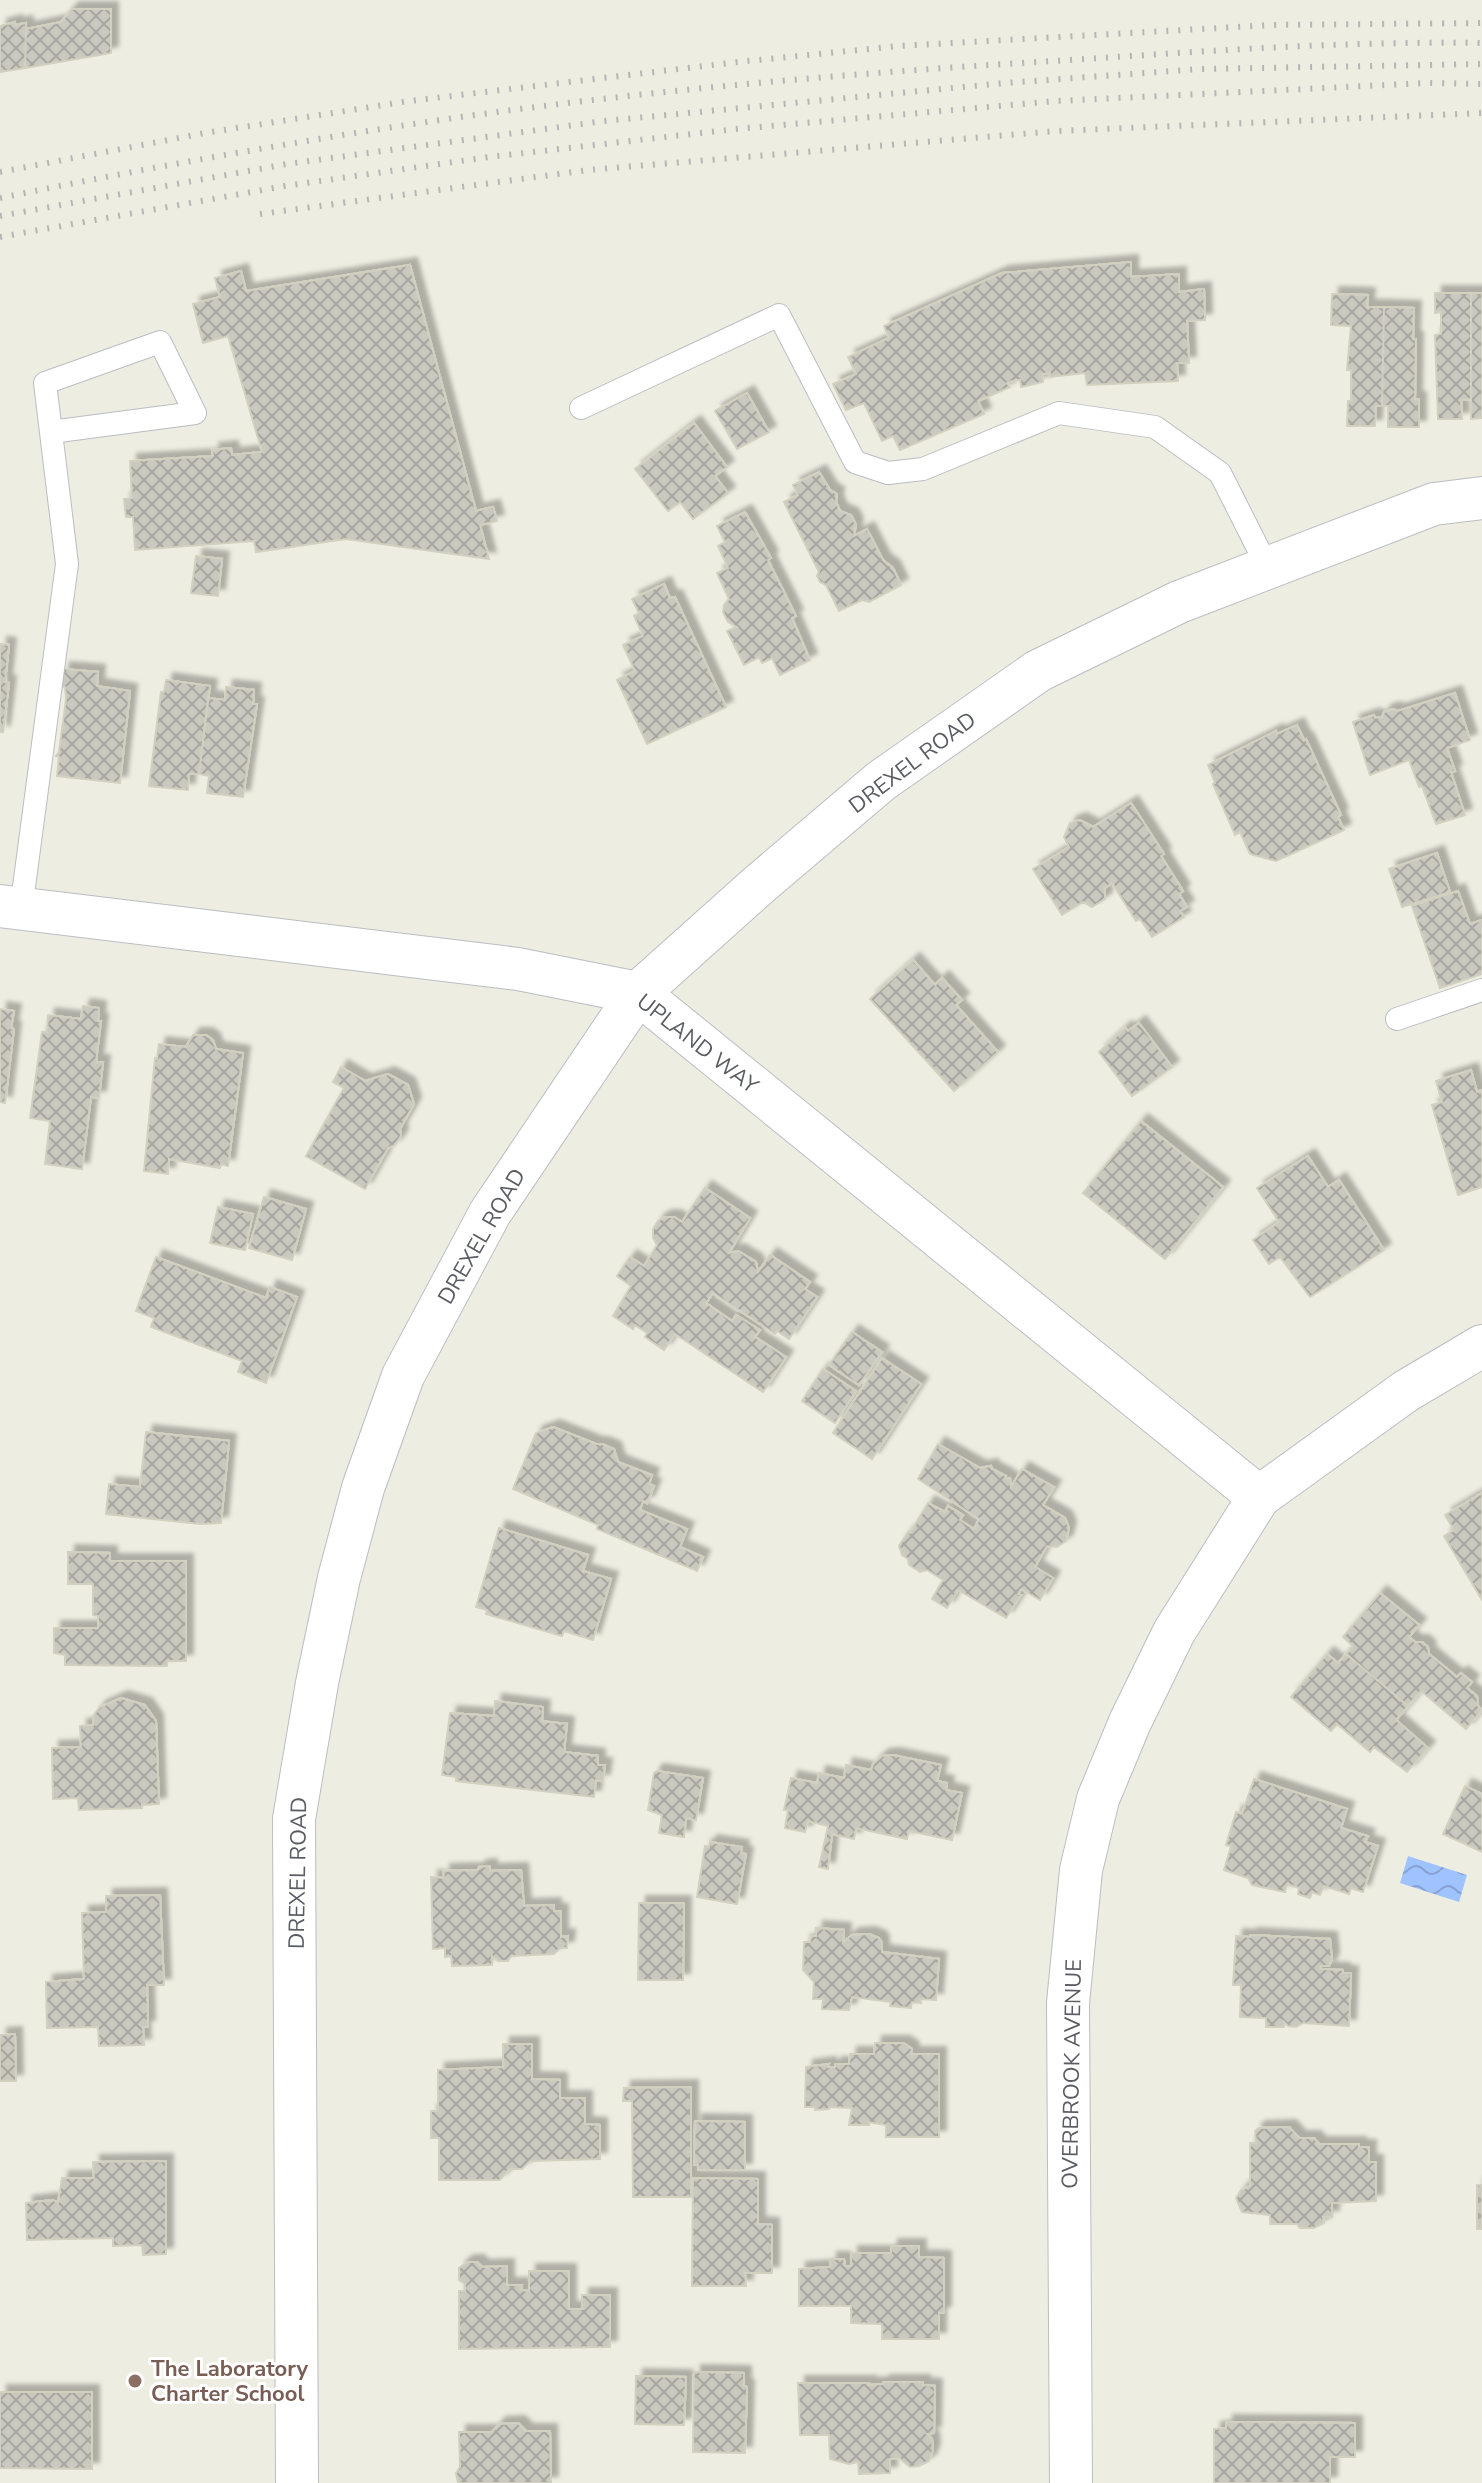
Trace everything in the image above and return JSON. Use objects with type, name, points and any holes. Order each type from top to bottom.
[{"type":"street","name":"DREXEL ROAD","points":[[297,2483],[294,1819],[317,1683],[339,1578],[363,1488],[403,1376],[490,1213],[638,993],[881,781],[1038,671],[1179,602],[1434,504],[1482,498]]},
{"type":"street","name":"UPLAND WAY","points":[[10,908],[518,969],[638,993],[1259,1497]]},
{"type":"street","name":"OVERBROOK AVENUE","points":[[1071,2483],[1068,2003],[1081,1870],[1098,1799],[1136,1709],[1174,1632],[1259,1497],[1406,1391],[1482,1346]]},
{"type":"lane","points":[[581,408],[779,315],[855,462],[888,473],[923,469],[1059,413],[1155,427],[1220,473],[1268,568]]},
{"type":"lane","points":[[10,908],[67,564],[45,383],[160,342],[195,413],[51,432]]},
{"type":"lane","points":[[1397,1019],[1482,990]]},
{"type":"water","points":[[1408,1856],[1467,1875],[1459,1902],[1400,1883]]},
{"type":"building","points":[[72,9],[111,9],[111,53],[25,68],[26,29],[61,22]]},
{"type":"building","points":[[15,22],[15,25],[26,23],[25,68],[0,72],[0,26]]},
{"type":"building","points":[[1131,262],[1131,277],[1179,274],[1179,292],[1204,289],[1205,320],[1187,321],[1189,363],[1177,363],[1178,381],[1087,385],[1085,373],[1050,377],[1050,373],[1042,374],[1043,382],[1021,387],[1020,380],[1016,380],[1007,383],[1010,387],[978,401],[984,414],[900,450],[893,436],[882,441],[864,403],[846,410],[833,384],[856,374],[848,357],[889,338],[884,326],[1002,273]]},
{"type":"building","points":[[410,265],[476,511],[493,507],[497,521],[480,525],[489,559],[346,539],[256,552],[254,541],[135,550],[133,517],[126,517],[124,499],[132,498],[130,461],[213,456],[212,450],[231,448],[232,455],[262,452],[228,336],[203,343],[193,304],[220,297],[215,278],[241,271],[246,291]]},
{"type":"building","points":[[1435,293],[1471,293],[1471,399],[1461,400],[1462,419],[1438,419],[1435,335],[1441,334],[1441,312],[1435,313]]},
{"type":"building","points":[[1471,293],[1482,293],[1482,418],[1471,419]]},
{"type":"building","points":[[1332,294],[1368,295],[1367,307],[1384,307],[1382,406],[1376,406],[1375,426],[1347,426],[1348,401],[1351,401],[1351,370],[1347,370],[1351,326],[1331,325]]},
{"type":"building","points":[[1384,307],[1414,308],[1415,399],[1419,399],[1419,427],[1388,427],[1388,406],[1382,406]]},
{"type":"building","points":[[747,393],[769,432],[737,449],[715,411]]},
{"type":"building","points":[[694,423],[727,467],[715,476],[728,493],[693,519],[680,502],[668,511],[635,469]]},
{"type":"building","points":[[819,472],[830,490],[837,494],[840,511],[851,515],[856,525],[854,536],[867,529],[883,560],[893,568],[901,585],[869,602],[862,600],[839,611],[826,585],[820,582],[819,572],[784,502],[798,495],[793,485]]},
{"type":"building","points":[[745,512],[771,558],[768,560],[796,616],[792,618],[810,660],[780,675],[772,658],[762,663],[759,657],[744,665],[727,631],[737,627],[728,622],[723,612],[729,599],[717,573],[728,568],[718,546],[725,542],[717,526]]},
{"type":"building","points":[[196,556],[222,559],[218,596],[191,593]]},
{"type":"building","points":[[664,584],[670,598],[675,597],[726,707],[647,744],[617,680],[635,671],[623,645],[643,636],[634,616],[639,613],[632,599]]},
{"type":"building","points":[[0,644],[9,645],[5,682],[9,683],[3,732],[0,732]]},
{"type":"building","points":[[63,669],[98,672],[97,686],[130,691],[120,783],[57,776],[59,757],[56,756],[66,699],[65,687],[61,687]]},
{"type":"building","points":[[166,680],[210,686],[199,774],[189,774],[188,790],[149,786],[161,692],[164,692]]},
{"type":"building","points":[[226,687],[254,690],[253,704],[257,704],[243,797],[207,793],[209,776],[199,774],[208,698],[225,700]]},
{"type":"building","points":[[1455,693],[1470,740],[1447,748],[1465,815],[1436,824],[1409,760],[1370,775],[1353,722],[1374,715],[1375,718],[1382,717],[1384,712],[1393,709],[1398,711]]},
{"type":"building","points":[[1297,725],[1341,815],[1338,817],[1344,830],[1276,861],[1250,854],[1240,832],[1235,835],[1208,765],[1276,731],[1277,734]]},
{"type":"building","points":[[1131,803],[1164,854],[1161,856],[1183,891],[1179,894],[1187,907],[1180,911],[1184,917],[1152,937],[1140,919],[1136,921],[1112,883],[1105,888],[1105,899],[1092,907],[1083,902],[1062,915],[1033,869],[1069,847],[1064,837],[1070,823],[1080,820],[1093,827]]},
{"type":"building","points":[[1437,853],[1450,892],[1402,907],[1389,869]]},
{"type":"building","points":[[1458,891],[1470,924],[1482,920],[1482,974],[1440,988],[1412,906]]},
{"type":"building","points":[[913,960],[935,985],[942,978],[962,1000],[956,1005],[998,1052],[954,1091],[870,999]]},
{"type":"building","points":[[83,1006],[99,1008],[98,1021],[101,1021],[96,1062],[103,1062],[99,1098],[91,1097],[82,1169],[45,1164],[50,1121],[30,1118],[42,1032],[47,1032],[48,1015],[81,1019]]},
{"type":"building","points":[[0,1009],[14,1011],[5,1103],[0,1102]]},
{"type":"building","points":[[1139,1023],[1172,1067],[1132,1096],[1099,1052],[1125,1028],[1128,1031]]},
{"type":"building","points":[[193,1035],[206,1035],[213,1040],[216,1049],[243,1053],[228,1166],[221,1164],[220,1168],[169,1159],[168,1174],[144,1171],[159,1044],[186,1047]]},
{"type":"building","points":[[341,1067],[365,1081],[388,1074],[408,1085],[414,1104],[400,1129],[401,1136],[395,1145],[388,1148],[365,1189],[306,1156],[344,1088],[333,1082]]},
{"type":"building","points":[[1471,1070],[1477,1092],[1482,1090],[1482,1187],[1458,1195],[1432,1105],[1442,1102],[1436,1081]]},
{"type":"building","points":[[1141,1121],[1223,1187],[1165,1259],[1083,1193]]},
{"type":"building","points":[[1308,1156],[1328,1187],[1339,1180],[1384,1250],[1310,1297],[1280,1257],[1269,1264],[1253,1240],[1279,1222],[1257,1188]]},
{"type":"building","points":[[705,1188],[750,1218],[729,1253],[738,1251],[756,1262],[758,1272],[770,1255],[810,1282],[805,1289],[817,1297],[789,1339],[777,1331],[775,1334],[713,1293],[706,1303],[732,1321],[736,1315],[760,1330],[755,1337],[786,1357],[763,1392],[675,1334],[664,1350],[645,1337],[647,1333],[635,1325],[633,1329],[613,1316],[631,1286],[617,1276],[630,1257],[644,1266],[657,1245],[653,1229],[658,1221],[674,1217],[682,1222]]},
{"type":"building","points":[[264,1197],[306,1209],[292,1260],[249,1248]]},
{"type":"building","points":[[218,1207],[253,1214],[245,1250],[210,1243]]},
{"type":"building","points":[[156,1257],[266,1298],[270,1287],[297,1297],[266,1383],[238,1372],[242,1361],[151,1327],[154,1318],[136,1311]]},
{"type":"building","points":[[852,1332],[882,1352],[859,1385],[829,1365]]},
{"type":"building","points":[[882,1358],[921,1384],[872,1459],[833,1433]]},
{"type":"building","points":[[823,1369],[856,1391],[835,1423],[802,1401]]},
{"type":"building","points":[[553,1427],[614,1449],[618,1462],[652,1475],[649,1484],[654,1486],[647,1503],[643,1501],[640,1510],[687,1529],[680,1547],[703,1557],[697,1571],[513,1489],[536,1433]]},
{"type":"building","points":[[146,1432],[229,1441],[221,1523],[200,1524],[106,1514],[109,1484],[140,1487]]},
{"type":"building","points":[[938,1444],[980,1468],[991,1466],[1006,1476],[1005,1479],[1010,1478],[1011,1487],[1022,1469],[1054,1487],[1043,1505],[1065,1518],[1069,1528],[1066,1541],[1057,1547],[1047,1546],[1035,1567],[1053,1578],[1040,1600],[1021,1589],[1018,1594],[1021,1595],[1006,1618],[958,1590],[947,1608],[932,1599],[943,1580],[927,1570],[920,1572],[909,1565],[908,1559],[902,1555],[899,1546],[928,1503],[945,1512],[948,1506],[963,1515],[960,1520],[974,1529],[979,1519],[918,1479]]},
{"type":"building","points":[[1482,1493],[1482,1600],[1444,1536],[1454,1530],[1445,1515]]},
{"type":"building","points":[[499,1528],[588,1555],[583,1571],[611,1579],[593,1640],[564,1631],[562,1636],[486,1614],[487,1610],[476,1607]]},
{"type":"building","points":[[68,1552],[110,1553],[110,1561],[186,1561],[186,1661],[167,1661],[167,1666],[65,1665],[65,1655],[54,1653],[54,1628],[98,1628],[98,1616],[93,1615],[93,1584],[68,1584]]},
{"type":"building","points":[[1380,1593],[1419,1625],[1409,1637],[1428,1647],[1429,1654],[1457,1677],[1461,1673],[1472,1682],[1467,1688],[1477,1696],[1478,1706],[1482,1710],[1466,1729],[1421,1691],[1408,1706],[1346,1654],[1353,1646],[1343,1637]]},
{"type":"building","points":[[1327,1654],[1338,1663],[1346,1654],[1408,1706],[1396,1720],[1428,1748],[1407,1772],[1374,1747],[1370,1752],[1337,1724],[1331,1731],[1291,1697]]},
{"type":"building","points":[[121,1698],[145,1705],[156,1721],[159,1804],[142,1805],[142,1808],[79,1810],[78,1798],[53,1799],[52,1748],[81,1747],[80,1726],[93,1725],[93,1716],[100,1707]]},
{"type":"building","points":[[495,1701],[543,1707],[542,1721],[567,1724],[564,1752],[598,1756],[598,1765],[605,1765],[603,1781],[596,1780],[594,1797],[456,1781],[456,1777],[442,1775],[450,1713],[494,1716]]},
{"type":"building","points":[[893,1755],[941,1765],[937,1781],[947,1783],[946,1790],[962,1793],[952,1840],[909,1831],[907,1839],[856,1828],[854,1839],[832,1834],[828,1869],[819,1867],[828,1826],[808,1821],[805,1832],[785,1828],[788,1810],[784,1810],[791,1778],[817,1783],[819,1773],[844,1778],[846,1765],[871,1770],[882,1756]]},
{"type":"building","points":[[654,1773],[703,1778],[696,1820],[686,1818],[684,1837],[659,1833],[662,1815],[648,1810]]},
{"type":"building","points":[[1254,1779],[1347,1809],[1341,1828],[1368,1836],[1365,1842],[1378,1846],[1363,1892],[1351,1888],[1349,1894],[1324,1886],[1320,1895],[1312,1892],[1310,1898],[1298,1894],[1299,1888],[1287,1884],[1285,1892],[1252,1885],[1248,1878],[1224,1870],[1231,1846],[1226,1845],[1236,1812],[1242,1814]]},
{"type":"building","points":[[1465,1786],[1482,1794],[1482,1852],[1443,1834]]},
{"type":"building","points":[[710,1842],[742,1847],[741,1853],[746,1854],[737,1904],[697,1897],[705,1846],[709,1847]]},
{"type":"building","points":[[490,1866],[490,1871],[521,1870],[524,1906],[554,1905],[554,1911],[561,1911],[561,1937],[568,1936],[567,1948],[560,1948],[554,1954],[511,1956],[508,1961],[498,1961],[492,1956],[492,1965],[452,1966],[451,1956],[445,1957],[445,1948],[433,1949],[431,1877],[444,1878],[443,1871],[478,1870],[479,1867]]},
{"type":"building","points":[[160,1895],[164,1985],[147,1985],[148,2027],[143,2027],[144,2045],[99,2046],[98,2027],[47,2028],[46,1982],[84,1979],[82,1913],[106,1912],[106,1896]]},
{"type":"building","points":[[639,1903],[684,1903],[683,1980],[638,1980]]},
{"type":"building","points":[[816,1928],[844,1930],[843,1942],[852,1935],[869,1934],[879,1938],[882,1952],[939,1959],[936,2000],[920,1999],[921,2003],[912,2002],[911,2008],[852,1997],[849,2010],[822,2009],[823,1999],[813,1999],[814,1982],[803,1970],[804,1942],[810,1942],[811,1936],[816,1936]]},
{"type":"building","points":[[1236,1936],[1330,1939],[1332,1959],[1329,1966],[1321,1966],[1321,1969],[1351,1973],[1349,2026],[1303,2023],[1296,2027],[1284,2022],[1284,2027],[1266,2027],[1266,2018],[1240,2017],[1241,1985],[1233,1985]]},
{"type":"building","points":[[15,2034],[16,2081],[0,2081],[0,2035]]},
{"type":"building","points":[[875,2043],[903,2043],[912,2049],[911,2054],[939,2054],[939,2137],[886,2137],[886,2125],[868,2122],[869,2125],[849,2125],[852,2108],[815,2110],[815,2107],[805,2107],[806,2067],[849,2064],[850,2054],[874,2054]]},
{"type":"building","points":[[503,2044],[532,2044],[532,2079],[560,2080],[560,2098],[585,2098],[585,2124],[600,2125],[600,2159],[530,2161],[522,2169],[509,2169],[500,2180],[439,2180],[439,2138],[431,2138],[431,2111],[438,2111],[438,2070],[503,2067]]},
{"type":"building","points":[[691,2087],[691,2197],[633,2197],[632,2101],[623,2101],[624,2088]]},
{"type":"building","points":[[695,2121],[745,2122],[745,2170],[698,2170],[698,2165],[694,2165]]},
{"type":"building","points":[[1289,2127],[1299,2138],[1314,2138],[1319,2144],[1369,2147],[1369,2162],[1376,2162],[1376,2201],[1332,2203],[1332,2217],[1323,2217],[1324,2223],[1314,2228],[1300,2228],[1297,2224],[1270,2224],[1270,2215],[1242,2212],[1236,2198],[1241,2190],[1250,2186],[1250,2143],[1256,2143],[1255,2131],[1259,2128]]},
{"type":"building","points":[[166,2161],[166,2254],[143,2255],[142,2245],[113,2246],[113,2238],[27,2240],[26,2203],[53,2200],[58,2203],[62,2178],[94,2178],[93,2162]]},
{"type":"building","points":[[693,2178],[758,2179],[758,2224],[772,2225],[772,2273],[745,2273],[746,2286],[692,2286]]},
{"type":"building","points":[[1477,2185],[1482,2185],[1482,2229],[1477,2229]]},
{"type":"building","points":[[891,2246],[919,2246],[919,2257],[944,2258],[944,2313],[939,2313],[939,2339],[882,2339],[882,2324],[851,2323],[851,2306],[799,2306],[799,2269],[830,2267],[830,2259],[844,2259],[845,2266],[851,2266],[851,2253],[891,2253]]},
{"type":"building","points":[[467,2262],[477,2262],[482,2267],[507,2266],[507,2285],[522,2285],[521,2290],[529,2291],[529,2271],[569,2271],[569,2309],[582,2309],[582,2295],[610,2295],[610,2347],[459,2349],[459,2291],[465,2291],[465,2284],[459,2280],[459,2268]]},
{"type":"building","points":[[694,2372],[744,2373],[744,2386],[747,2387],[745,2453],[693,2452]]},
{"type":"building","points":[[636,2376],[686,2377],[684,2425],[635,2424]]},
{"type":"building","points":[[923,2382],[923,2385],[935,2386],[934,2433],[927,2434],[932,2439],[933,2450],[929,2461],[910,2467],[899,2458],[890,2459],[890,2473],[859,2474],[858,2462],[849,2464],[830,2459],[829,2435],[800,2435],[798,2383],[868,2385]]},
{"type":"building","points":[[0,2392],[92,2392],[92,2469],[0,2468]]},
{"type":"building","points":[[1226,2422],[1355,2423],[1355,2457],[1330,2457],[1330,2483],[1214,2483],[1214,2429],[1226,2428]]},
{"type":"building","points":[[518,2423],[526,2431],[550,2431],[551,2483],[458,2483],[459,2432],[492,2432],[499,2424]]},
{"type":"railway","points":[[0,172],[205,133],[409,101],[738,62],[899,46],[1272,25],[1482,23]]},
{"type":"railway","points":[[0,198],[361,132],[495,112],[741,84],[1224,50],[1482,43]]},
{"type":"railway","points":[[0,216],[287,164],[604,121],[1005,83],[1201,69],[1482,64]]},
{"type":"railway","points":[[0,237],[285,186],[489,157],[736,129],[1056,101],[1427,83],[1482,84]]},
{"type":"railway","points":[[260,214],[588,170],[1057,131],[1482,113]]},
{"type":"place","name":"The Laboratory Charter School","points":[[135,2381]]}]
